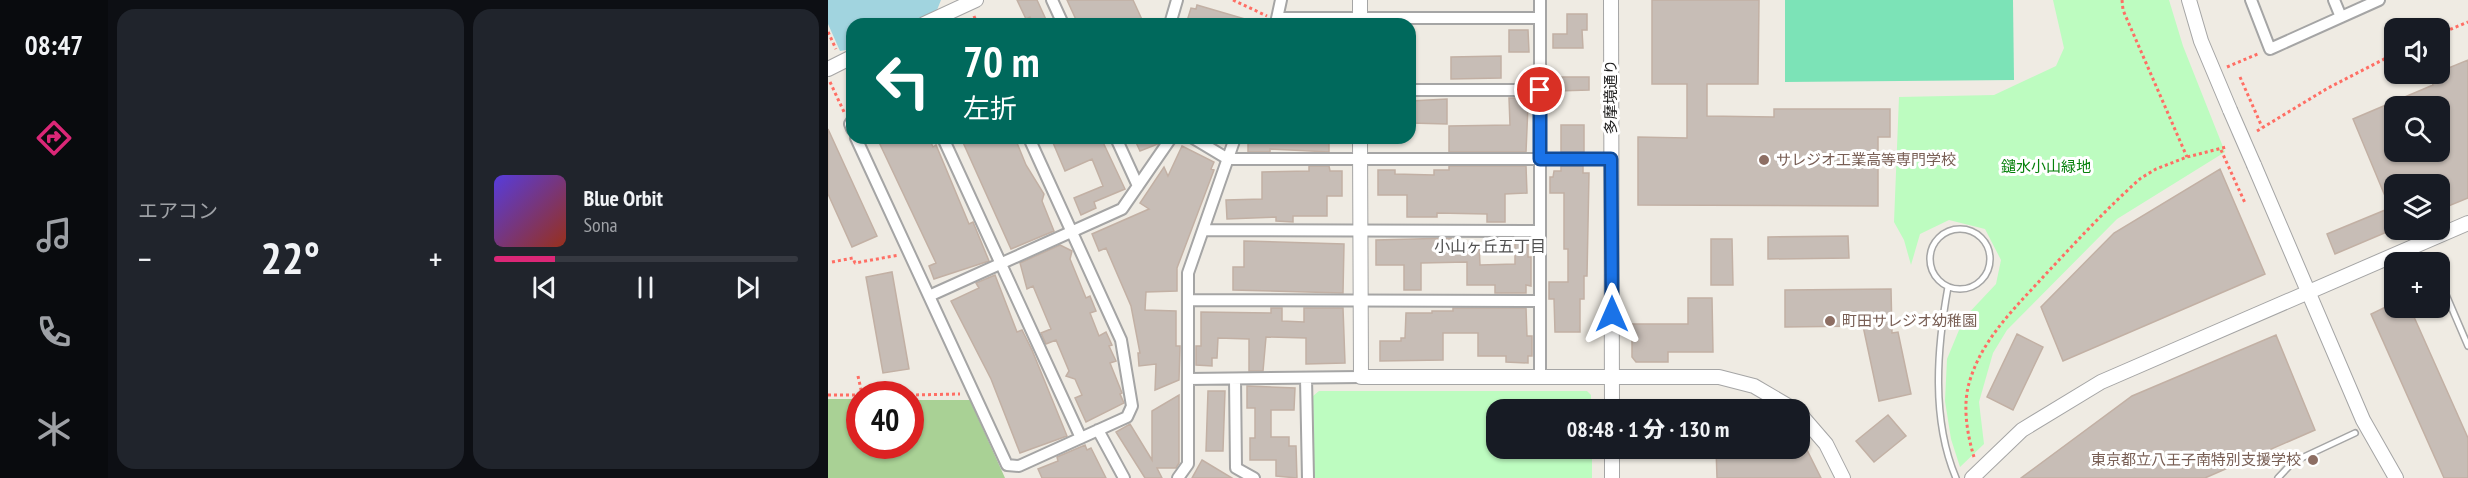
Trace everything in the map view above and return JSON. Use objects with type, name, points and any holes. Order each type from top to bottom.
[{"type":"street","points":[[933,18],[952,5],[976,0]]},
{"type":"street","points":[[1052,0],[1060,18]]},
{"type":"street","points":[[1172,18],[1178,0]]},
{"type":"street","points":[[1277,18],[1281,0]]},
{"type":"street","points":[[1360,0],[1360,18]]},
{"type":"street","points":[[1540,0],[1540,378]]},
{"type":"street","name":"多摩境通り","points":[[1611,0],[1612,399]]},
{"type":"street","points":[[2189,0],[2200,40],[2363,420],[2396,478]]},
{"type":"street","points":[[2251,0],[2270,49],[2379,0]]},
{"type":"street","points":[[2334,0],[2341,17]]},
{"type":"street","points":[[1416,20],[1540,18]]},
{"type":"street","points":[[828,69],[846,60]]},
{"type":"street","points":[[1416,90],[1540,90]]},
{"type":"street","points":[[859,144],[1007,465],[1019,466],[1127,417],[1132,406],[1121,340],[1032,144]]},
{"type":"street","points":[[946,144],[1081,438]]},
{"type":"street","points":[[1119,144],[1138,186]]},
{"type":"street","points":[[929,296],[1122,209],[1167,144]]},
{"type":"street","points":[[1203,144],[1228,159],[1611,159]]},
{"type":"street","points":[[1178,478],[1188,464],[1188,273],[1233,144]]},
{"type":"street","points":[[1360,144],[1361,377]]},
{"type":"street","points":[[1972,478],[2022,430],[2092,387],[2468,223]]},
{"type":"street","points":[[1203,230],[1540,231]]},
{"type":"street","points":[[1188,300],[1540,301]]},
{"type":"street","points":[[1188,379],[1361,377],[1732,379],[1780,399]]},
{"type":"street","points":[[1306,378],[1308,478]]},
{"type":"street","points":[[1235,379],[1236,468],[1254,478]]},
{"type":"street","points":[[1810,426],[1826,444],[1843,478]]},
{"type":"street","points":[[1098,430],[1124,478]]},
{"type":"street","points":[[1612,459],[1612,478]]},
{"type":"lane","points":[[1951,229],[1972,230],[1982,237],[1988,246],[1989,267],[1978,283],[1969,288],[1948,287],[1933,272],[1930,251],[1941,234],[1951,229]]},
{"type":"lane","points":[[1948,287],[1941,328],[1938,394],[1945,444],[1956,478]]},
{"type":"lane","points":[[2450,304],[2468,345]]},
{"type":"lane","points":[[2278,478],[2293,462],[2355,434]]},
{"type":"path","points":[[1233,0],[1270,18]]},
{"type":"path","points":[[2122,0],[2123,10],[2187,157]]},
{"type":"path","points":[[2450,29],[2468,22]]},
{"type":"path","points":[[828,32],[846,59]]},
{"type":"path","points":[[2226,68],[2270,49]]},
{"type":"path","points":[[2257,130],[2328,88],[2384,59]]},
{"type":"path","points":[[2240,76],[2262,128]]},
{"type":"path","points":[[828,78],[846,114]]},
{"type":"path","points":[[1974,457],[1967,429],[1969,383],[1982,350],[1994,333],[2124,194],[2156,169],[2187,157],[2226,147]]},
{"type":"path","points":[[2221,150],[2245,203]]},
{"type":"path","points":[[832,262],[853,258],[855,263],[910,254]]},
{"type":"path","points":[[858,376],[859,381]]},
{"type":"path","points":[[924,395],[957,394]]},
{"type":"path","points":[[828,395],[846,395]]},
{"type":"green space","points":[[1785,0],[2013,0],[2014,80],[1785,82]]},
{"type":"green space","name":"鑓水小山緑地","points":[[2053,0],[2169,0],[2183,46],[2225,152],[2117,219],[2007,330],[1993,353],[1979,402],[1984,444],[1960,467],[1951,439],[1945,401],[1947,359],[1964,318],[1996,284],[2001,260],[1985,229],[1949,220],[1920,234],[1911,265],[1904,240],[1894,222],[1899,97],[1994,95],[2056,66],[2064,48]]},
{"type":"green space","points":[[1319,391],[1587,391],[1591,399],[1486,399],[1486,459],[1592,459],[1592,478],[1314,478],[1313,396]]},
{"type":"green space","points":[[828,399],[846,399],[846,459],[924,459],[924,400],[970,400],[1005,478],[828,478]]},
{"type":"water","points":[[828,0],[941,0],[937,10],[920,18],[846,18],[846,50],[840,51],[828,24]]},
{"type":"building","points":[[1017,0],[1037,0],[1045,18],[1026,18]]},
{"type":"building","points":[[1067,0],[1133,0],[1141,18],[1075,18]]},
{"type":"building","points":[[1652,0],[1759,0],[1758,84],[1707,84],[1707,116],[1774,117],[1774,109],[1890,109],[1890,137],[1878,137],[1878,206],[1638,205],[1638,137],[1687,138],[1687,84],[1652,84]]},
{"type":"building","points":[[1197,5],[1242,18],[1188,18],[1191,8],[1196,9]]},
{"type":"building","points":[[1567,14],[1587,14],[1587,30],[1582,30],[1583,48],[1553,48],[1553,34],[1567,34]]},
{"type":"building","points":[[1509,30],[1528,30],[1529,52],[1509,52]]},
{"type":"building","points":[[1501,56],[1501,78],[1451,79],[1451,57]]},
{"type":"building","points":[[2468,60],[2468,198],[2450,205],[2450,174],[2384,174],[2384,194],[2353,119],[2384,106],[2384,162],[2450,162],[2450,96],[2407,96],[2433,85],[2450,84],[2450,67]]},
{"type":"building","points":[[1557,77],[1589,77],[1589,90],[1557,91]]},
{"type":"building","points":[[1509,98],[1523,98],[1523,105],[1528,105],[1526,152],[1449,152],[1449,126],[1510,125]]},
{"type":"building","points":[[1447,99],[1447,124],[1416,123],[1416,101]]},
{"type":"building","points":[[1561,125],[1584,125],[1584,152],[1561,152]]},
{"type":"building","points":[[828,129],[877,236],[852,247],[828,194]]},
{"type":"building","points":[[880,144],[932,144],[933,147],[936,145],[969,224],[973,222],[989,261],[934,279],[929,266],[936,263]]},
{"type":"building","points":[[964,144],[1017,144],[1026,165],[1044,194],[1042,201],[1054,231],[1011,249]]},
{"type":"building","points":[[1054,144],[1104,144],[1125,189],[1094,202],[1096,208],[1081,215],[1074,198],[1103,186],[1092,159],[1065,171]]},
{"type":"building","points":[[1137,144],[1158,144],[1140,151]]},
{"type":"building","points":[[1248,144],[1329,144],[1329,152],[1270,149],[1270,152],[1248,152]]},
{"type":"building","points":[[1182,146],[1214,162],[1211,169],[1214,170],[1177,268],[1177,291],[1146,292],[1145,310],[1176,311],[1176,346],[1180,346],[1179,380],[1155,390],[1156,364],[1139,366],[1138,353],[1140,353],[1131,306],[1106,248],[1099,251],[1092,234],[1149,209],[1140,203],[1164,167],[1168,176]]},
{"type":"building","points":[[1309,166],[1329,166],[1330,171],[1342,171],[1342,196],[1327,196],[1327,216],[1293,216],[1293,222],[1276,221],[1276,217],[1227,219],[1226,200],[1262,199],[1262,172],[1309,171]]},
{"type":"building","points":[[1449,166],[1526,166],[1527,193],[1505,194],[1505,222],[1487,222],[1487,214],[1437,213],[1437,217],[1407,217],[1407,195],[1378,195],[1378,170],[1395,170],[1395,174],[1434,175],[1434,170],[1449,170]]},
{"type":"building","points":[[1561,166],[1583,166],[1583,173],[1589,173],[1587,276],[1584,276],[1584,299],[1580,299],[1580,332],[1555,332],[1554,299],[1549,299],[1549,282],[1568,282],[1568,249],[1564,249],[1564,193],[1550,193],[1550,177],[1553,177],[1554,171],[1561,171]]},
{"type":"building","points":[[2220,169],[2265,274],[2063,361],[2041,307],[2114,233]]},
{"type":"building","points":[[2384,210],[2384,233],[2335,254],[2327,234]]},
{"type":"building","points":[[1848,236],[1849,258],[1768,259],[1768,237]]},
{"type":"building","points":[[1451,238],[1451,244],[1479,244],[1480,265],[1515,264],[1515,240],[1528,240],[1528,257],[1531,257],[1531,286],[1526,285],[1526,293],[1495,293],[1495,285],[1467,285],[1467,262],[1421,263],[1421,290],[1404,290],[1404,265],[1376,265],[1376,240]]},
{"type":"building","points":[[1711,239],[1732,239],[1733,285],[1711,285]]},
{"type":"building","points":[[1244,241],[1344,244],[1343,293],[1233,290],[1233,267],[1244,267]]},
{"type":"building","points":[[1060,245],[1072,251],[1070,259],[1086,298],[1090,296],[1096,311],[1090,313],[1099,336],[1106,332],[1112,345],[1109,346],[1116,361],[1110,363],[1124,403],[1086,422],[1075,398],[1082,395],[1075,379],[1066,376],[1069,371],[1056,340],[1046,344],[1041,333],[1051,329],[1033,286],[1027,289],[1020,263]]},
{"type":"building","points":[[892,272],[909,369],[883,373],[866,277]]},
{"type":"building","points":[[995,275],[1017,332],[1022,330],[1032,350],[1067,436],[1020,453],[991,379],[951,301],[979,288],[976,283]]},
{"type":"building","points":[[1891,289],[1892,333],[1898,332],[1911,394],[1879,401],[1863,326],[1785,327],[1785,290]]},
{"type":"building","points":[[1688,298],[1712,298],[1713,352],[1668,352],[1668,362],[1636,362],[1632,357],[1632,324],[1688,324]]},
{"type":"building","points":[[1271,308],[1282,308],[1282,321],[1304,322],[1304,308],[1343,308],[1345,363],[1306,364],[1306,338],[1266,337],[1263,371],[1249,371],[1249,339],[1218,338],[1217,358],[1212,358],[1212,366],[1196,365],[1196,346],[1201,346],[1201,312],[1271,313]]},
{"type":"building","points":[[1453,308],[1526,308],[1527,336],[1532,336],[1532,356],[1528,356],[1528,363],[1506,362],[1506,356],[1478,356],[1478,333],[1443,333],[1443,360],[1380,361],[1380,341],[1401,341],[1401,338],[1405,338],[1406,313],[1453,311]]},
{"type":"building","points":[[2384,308],[2384,318],[2414,318],[2468,438],[2468,478],[2444,478],[2371,314]]},
{"type":"building","points":[[2017,334],[2043,347],[2013,410],[1987,397]]},
{"type":"building","points":[[2276,335],[2315,430],[2205,478],[2021,478],[2132,396]]},
{"type":"building","points":[[1247,386],[1295,388],[1294,410],[1271,410],[1271,437],[1289,437],[1289,446],[1296,446],[1297,478],[1276,476],[1276,460],[1250,460],[1250,438],[1255,438],[1255,408],[1247,408]]},
{"type":"building","points":[[1208,391],[1225,391],[1223,451],[1206,451]]},
{"type":"building","points":[[1179,395],[1179,463],[1176,468],[1157,468],[1162,478],[1145,478],[1116,432],[1130,424],[1152,460],[1152,411]]},
{"type":"building","points":[[1888,415],[1906,436],[1874,462],[1856,441]]},
{"type":"building","points":[[1085,445],[1087,450],[1091,448],[1106,478],[1042,478],[1038,469],[1058,461],[1057,457]]},
{"type":"building","points":[[1810,456],[1821,478],[1717,478],[1716,459],[1810,459]]},
{"type":"building","points":[[1202,460],[1232,478],[1192,478]]},
{"type":"place","name":"サレジオ工業高等専門学校","points":[[1764,160]]},
{"type":"place","name":"町田サレジオ幼稚園","points":[[1830,321]]},
{"type":"place","name":"東京都立八王子南特別支援学校","points":[[2313,460]]},
{"type":"district","name":"小山ヶ丘五丁目","points":[[1490,246]]},
{"type":"route","points":[[1540,90],[1540,159],[1611,159],[1612,314]]}]
